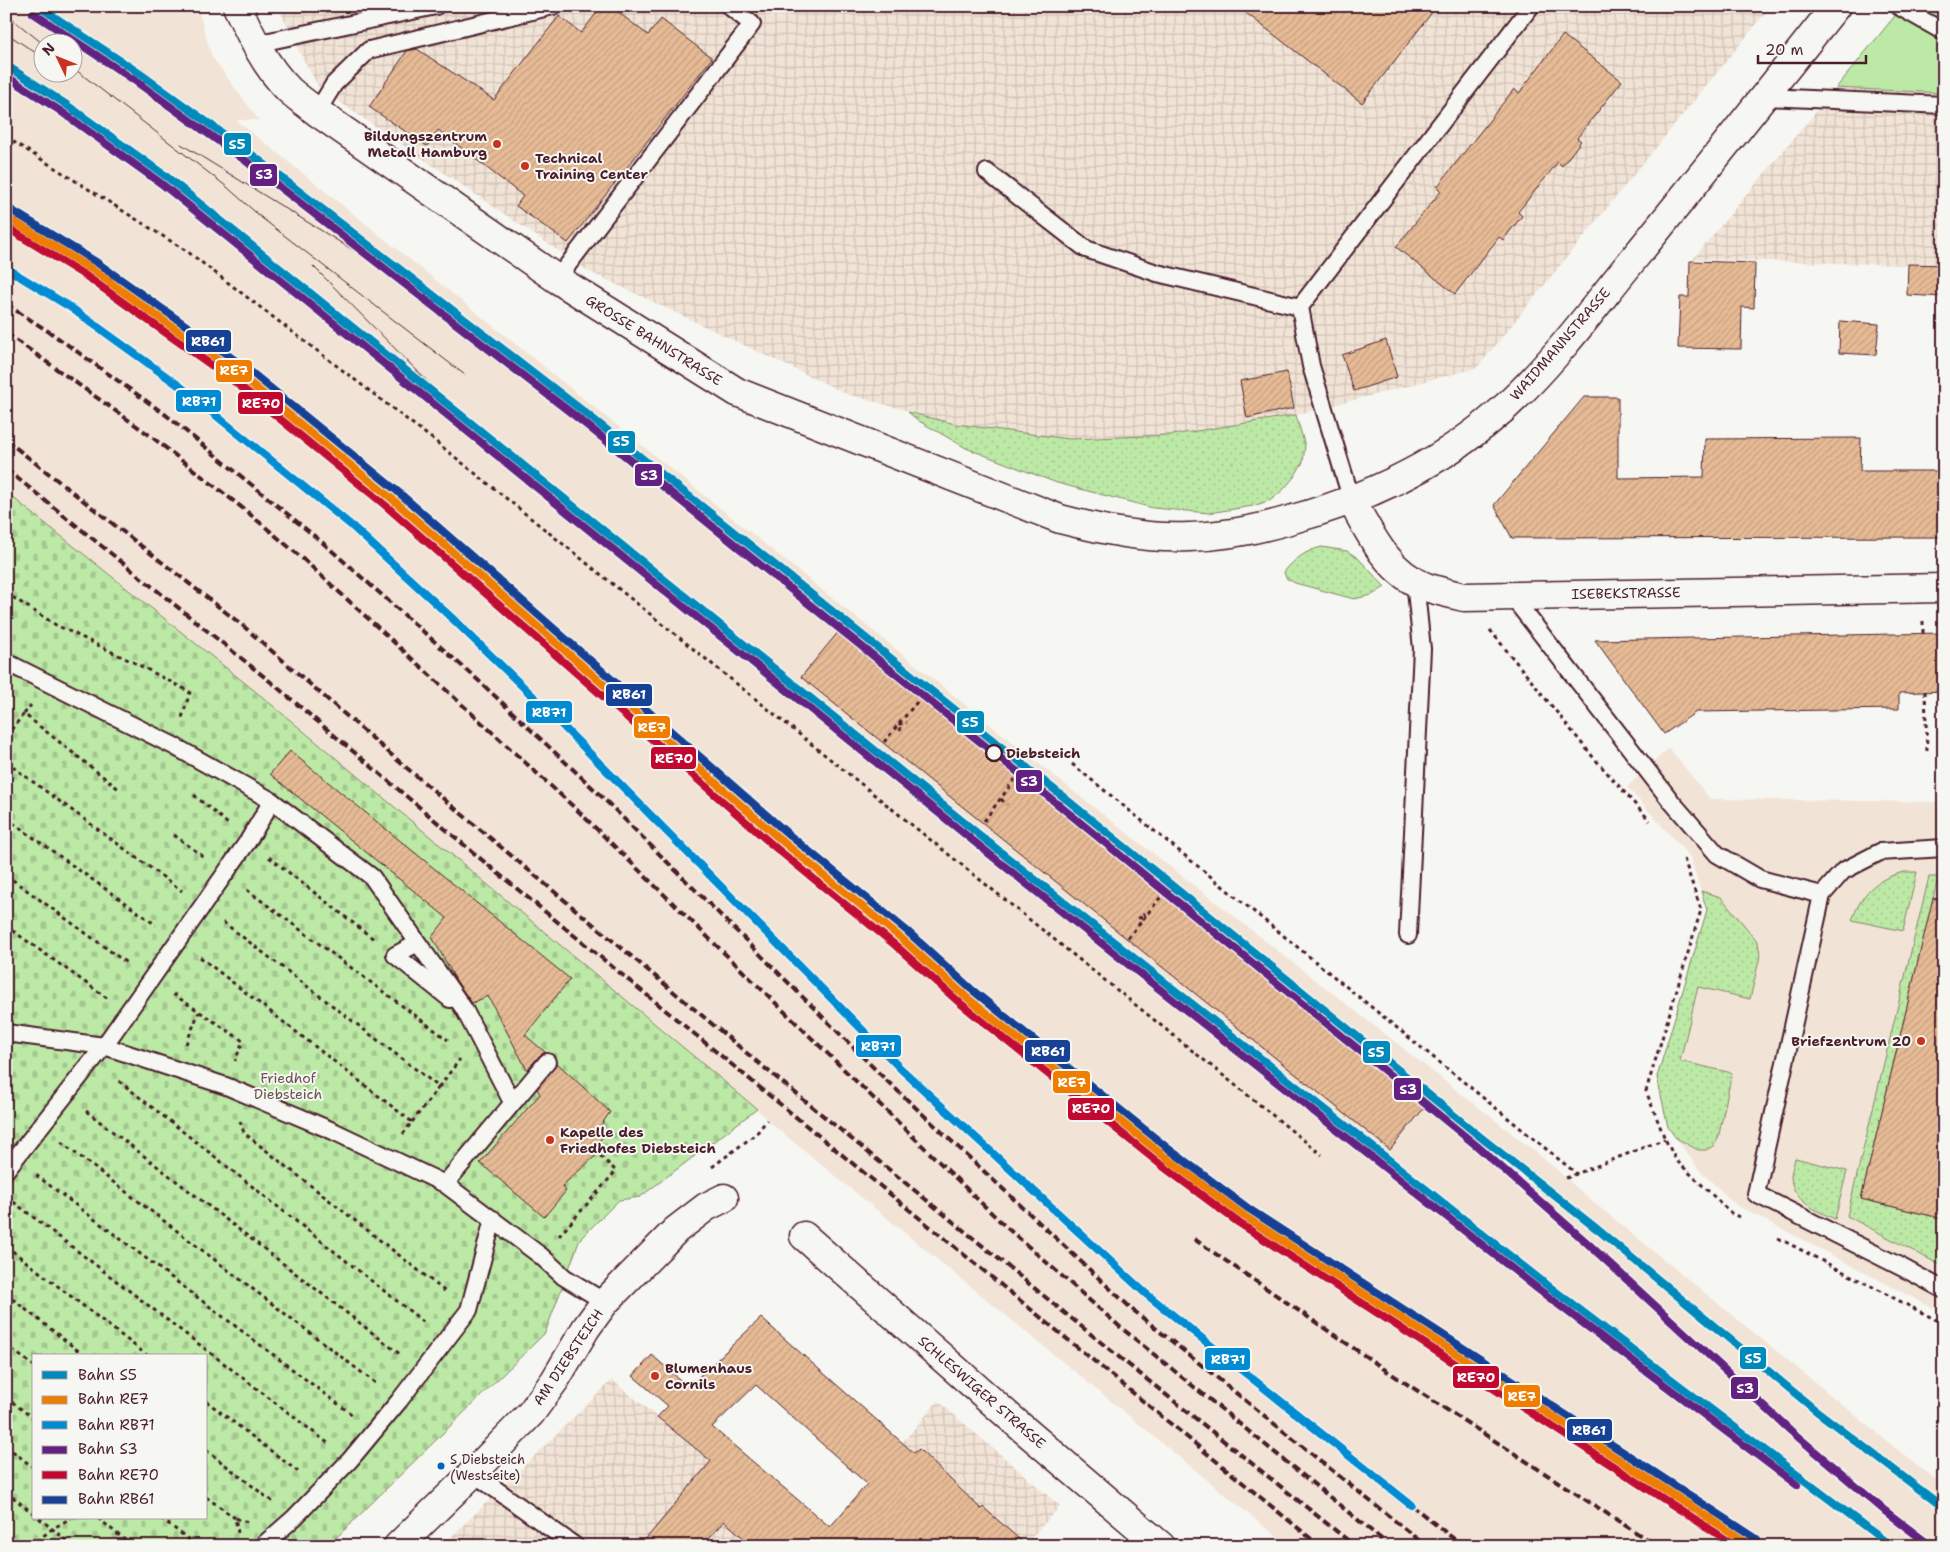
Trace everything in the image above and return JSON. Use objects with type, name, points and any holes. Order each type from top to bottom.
[{"type":"street","name":"GROSSE BAHNSTRASSE","points":[[237,6],[265,62],[289,89],[317,112],[557,279],[737,392],[1060,519],[1105,530],[1154,536]]},
{"type":"street","name":"WAIDMANNSTRASSE","points":[[1154,536],[1224,535],[1258,529],[1352,501],[1432,462],[1464,441],[1522,392],[1652,236],[1836,6]]},
{"type":"street","name":"ISEBEKSTRASSE","points":[[1352,501],[1384,556],[1404,575],[1425,587],[1464,597],[1944,588]]},
{"type":"street","name":"AM DIEBSTEICH","points":[[398,1546],[531,1413],[555,1380],[586,1328],[605,1302],[676,1230],[706,1207],[724,1198]]},
{"type":"street","name":"SCHLESWIGER STRASSE","points":[[804,1236],[1021,1427],[1161,1546]]},
{"type":"lane","points":[[255,44],[436,6]]},
{"type":"lane","points":[[317,112],[334,84],[369,50],[553,6]]},
{"type":"lane","points":[[557,279],[752,24],[729,6]]},
{"type":"lane","points":[[1352,501],[1311,366],[1300,307],[1531,6]]},
{"type":"lane","points":[[1898,6],[1944,32]]},
{"type":"lane","points":[[1764,97],[1944,105]]},
{"type":"lane","points":[[987,172],[1086,249],[1157,274],[1300,307]]},
{"type":"lane","points":[[1408,935],[1422,649],[1414,581]]},
{"type":"lane","points":[[1511,595],[1671,801],[1717,854],[1760,878],[1822,895]]},
{"type":"lane","points":[[6,662],[174,746],[272,801],[372,876],[464,1009],[512,1102]]},
{"type":"lane","points":[[11,1164],[128,1013],[248,841],[272,801]]},
{"type":"lane","points":[[1944,848],[1880,852],[1843,871],[1822,895],[1756,1194],[1944,1290]]},
{"type":"lane","points":[[418,943],[395,956],[464,1009]]},
{"type":"lane","points":[[6,1033],[104,1046],[226,1086],[333,1131],[445,1184],[541,1256],[564,1278],[605,1302]]},
{"type":"lane","points":[[445,1184],[547,1062]]},
{"type":"lane","points":[[262,1546],[294,1518],[350,1460],[400,1401],[469,1310],[493,1219]]},
{"type":"lane","points":[[473,1473],[574,1546]]},
{"type":"path","points":[[6,137],[188,252],[435,440],[1322,1155]]},
{"type":"path","points":[[6,593],[56,624],[190,692],[174,746]]},
{"type":"path","points":[[1464,597],[1593,758],[1651,823]]},
{"type":"path","points":[[1925,692],[1927,751]]},
{"type":"path","points":[[884,742],[921,697]]},
{"type":"path","points":[[6,736],[24,714],[120,790]]},
{"type":"path","points":[[898,724],[907,723]]},
{"type":"path","points":[[898,724],[901,731]]},
{"type":"path","points":[[6,762],[202,906],[439,1087]]},
{"type":"path","points":[[1072,764],[1577,1174]]},
{"type":"path","points":[[984,821],[1018,775]]},
{"type":"path","points":[[194,795],[248,841],[395,956]]},
{"type":"path","points":[[1001,799],[1007,805]]},
{"type":"path","points":[[6,818],[178,940],[412,1122]]},
{"type":"path","points":[[174,835],[448,1040]]},
{"type":"path","points":[[1678,853],[1685,860],[1701,910],[1646,1091],[1664,1139],[1676,1160],[1730,1213],[1747,1222]]},
{"type":"path","points":[[1128,938],[1164,893]]},
{"type":"path","points":[[1143,911],[1145,918]]},
{"type":"path","points":[[1138,918],[1145,918]]},
{"type":"path","points":[[6,926],[128,1013]]},
{"type":"path","points":[[176,1069],[199,1012]]},
{"type":"path","points":[[387,1157],[464,1052]]},
{"type":"path","points":[[93,1060],[446,1340]]},
{"type":"path","points":[[226,1086],[244,1134],[469,1310]]},
{"type":"path","points":[[65,1095],[423,1372]]},
{"type":"path","points":[[705,1172],[756,1134],[767,1120]]},
{"type":"path","points":[[41,1127],[400,1401]]},
{"type":"path","points":[[1566,1178],[1664,1139]]},
{"type":"path","points":[[541,1256],[616,1171],[598,1154]]},
{"type":"path","points":[[11,1164],[374,1431]]},
{"type":"path","points":[[6,1196],[350,1460]]},
{"type":"path","points":[[1772,1235],[1944,1324]]},
{"type":"path","points":[[6,1246],[145,1354]]},
{"type":"path","points":[[6,1294],[82,1354]]},
{"type":"path","points":[[6,1345],[32,1364]]},
{"type":"path","points":[[6,1397],[32,1417]]},
{"type":"path","points":[[208,1403],[321,1490]]},
{"type":"path","points":[[6,1446],[32,1466]]},
{"type":"path","points":[[208,1452],[294,1518]]},
{"type":"path","points":[[6,1492],[32,1512]]},
{"type":"path","points":[[208,1498],[235,1518]]},
{"type":"path","points":[[41,1520],[73,1546]]},
{"type":"path","points":[[31,1546],[52,1529],[68,1520]]},
{"type":"path","points":[[100,1520],[132,1546]]},
{"type":"path","points":[[164,1520],[196,1546]]},
{"type":"shaded area","points":[[6,6],[197,6],[212,57],[259,120],[236,120],[1068,787],[1541,1156],[1593,1202],[1920,1468],[1944,1485],[1944,1546],[1288,1546],[774,1126],[757,1109],[260,695],[6,492]]},
{"type":"shaded area","points":[[278,6],[1771,6],[1477,368],[1296,415],[1172,435],[1069,439],[955,424],[847,394],[588,271],[319,88]]},
{"type":"shaded area","points":[[1836,88],[1944,93],[1944,266],[1693,259]]},
{"type":"shaded area","points":[[1669,748],[1710,799],[1940,802],[1939,782],[1944,782],[1944,1314],[1736,1205],[1699,1170],[1668,1127],[1657,1077],[1707,910],[1690,857],[1627,787]]},
{"type":"shaded area","points":[[612,1380],[711,1461],[811,1546],[442,1546]]},
{"type":"shaded area","points":[[938,1401],[1060,1506],[1024,1546],[814,1546]]},
{"type":"green space","points":[[1903,6],[1944,6],[1944,93],[1836,88]]},
{"type":"green space","points":[[908,412],[955,424],[1069,439],[1172,435],[1296,415],[1305,446],[1303,462],[1294,477],[1271,500],[1253,506],[1209,513],[1153,508],[1057,483],[966,448],[919,421]]},
{"type":"green space","name":"Friedhof Diebsteich","points":[[6,492],[260,695],[757,1109],[640,1197],[619,1200],[580,1239],[545,1333],[328,1546],[6,1546]]},
{"type":"green space","points":[[1322,547],[1347,551],[1358,558],[1385,587],[1372,595],[1354,599],[1295,583],[1286,578],[1284,572],[1296,559],[1311,550]]},
{"type":"green space","points":[[1904,872],[1917,872],[1903,931],[1852,920],[1860,902],[1877,883]]},
{"type":"green space","points":[[1929,877],[1944,877],[1944,883],[1937,882],[1861,1199],[1944,1219],[1944,1267],[1847,1216]]},
{"type":"green space","points":[[1701,891],[1721,897],[1758,942],[1760,956],[1750,999],[1698,987],[1680,1061],[1732,1073],[1718,1139],[1713,1146],[1706,1150],[1698,1150],[1676,1138],[1668,1127],[1657,1077],[1707,910]]},
{"type":"green space","points":[[1795,1158],[1847,1171],[1835,1219],[1807,1204],[1796,1193],[1791,1177]]},
{"type":"building","points":[[602,6],[610,6],[648,35],[661,19],[712,58],[568,243],[516,206],[523,196],[438,130],[427,146],[369,107],[407,51],[417,49],[494,100],[559,16],[581,33]]},
{"type":"building","points":[[1237,6],[1437,6],[1362,103]]},
{"type":"building","points":[[1563,35],[1622,81],[1577,138],[1581,141],[1562,166],[1558,162],[1518,212],[1522,216],[1503,240],[1499,237],[1455,294],[1396,247],[1441,191],[1437,187],[1514,89],[1519,93]]},
{"type":"building","points":[[1690,261],[1755,263],[1754,308],[1742,307],[1741,349],[1678,348],[1680,297],[1689,297]]},
{"type":"building","points":[[1908,264],[1944,265],[1944,297],[1907,295]]},
{"type":"building","points":[[1840,321],[1879,324],[1876,355],[1839,353]]},
{"type":"building","points":[[1386,340],[1397,377],[1354,391],[1342,355]]},
{"type":"building","points":[[1287,372],[1294,408],[1247,418],[1240,381]]},
{"type":"building","points":[[1584,397],[1618,397],[1618,478],[1704,477],[1705,439],[1861,438],[1860,471],[1944,471],[1944,537],[1512,538],[1494,505]]},
{"type":"building","points":[[840,630],[1428,1103],[1390,1150],[801,677]]},
{"type":"building","points":[[1944,633],[1944,691],[1899,693],[1899,709],[1696,712],[1664,734],[1595,640]]},
{"type":"building","points":[[290,751],[570,979],[525,1035],[545,1052],[527,1070],[488,996],[472,1003],[457,982],[432,937],[447,918],[270,774]]},
{"type":"building","name":"Briefzentrum 20","points":[[1933,898],[1944,900],[1944,1219],[1861,1199]]},
{"type":"building","name":"Kapelle des Friedhofes Diebsteich","points":[[557,1063],[610,1112],[597,1131],[603,1137],[597,1143],[603,1149],[562,1186],[566,1191],[544,1217],[480,1163],[540,1094],[537,1089]]},
{"type":"building","points":[[761,1318],[914,1453],[919,1449],[981,1509],[983,1507],[1027,1546],[753,1546],[724,1521],[702,1546],[640,1546],[711,1461],[657,1417],[668,1406],[633,1376],[652,1355],[688,1387]],"holes":[[[756,1385],[867,1484],[830,1527],[712,1427]]]},
{"type":"tram line","points":[[6,14],[32,35]]},
{"type":"tram line","points":[[6,33],[32,50]]},
{"type":"tram line","points":[[82,75],[227,187],[263,219],[465,375]]},
{"type":"tram line","points":[[181,144],[377,265],[488,337]]},
{"type":"tram line","points":[[313,266],[463,417]]},
{"type":"railway","points":[[6,304],[51,333],[166,415],[323,543],[479,681],[596,791],[886,1080],[1133,1310],[1426,1546]]},
{"type":"railway","points":[[6,333],[148,434],[245,510],[302,558],[576,809],[1005,1226],[1119,1326],[1390,1546]]},
{"type":"railway","points":[[6,440],[242,625],[402,764],[761,1065],[1109,1349],[1355,1546]]},
{"type":"railway","points":[[6,469],[272,683],[488,865],[1320,1546]]},
{"type":"railway","points":[[1194,1239],[1387,1371],[1657,1546]]},
{"type":"railway","points":[[1411,1505],[1463,1546]]},
{"type":"rail line","name":"S5","points":[[38,6],[139,73],[251,154],[588,415],[1061,795],[1483,1139],[1597,1229],[1814,1409],[1944,1508]]},
{"type":"rail line","name":"S3","points":[[33,13],[134,80],[246,161],[583,422],[1055,802],[1477,1146],[1585,1241],[1791,1431],[1885,1511],[1931,1546]]},
{"type":"rail line","name":"S5","points":[[6,65],[64,103],[167,177],[1008,858],[1543,1282],[1891,1546]]},
{"type":"rail line","name":"S3","points":[[6,76],[59,110],[162,184],[1003,865],[1538,1289],[1797,1485]]},
{"type":"rail line","name":"RB61","points":[[11,210],[96,262],[246,368],[397,491],[788,834],[907,931],[971,989],[1170,1150],[1249,1209],[1757,1539]]},
{"type":"rail line","name":"RE7","points":[[6,217],[91,269],[240,375],[391,498],[782,841],[901,938],[965,996],[1165,1157],[1244,1216],[1752,1546]]},
{"type":"rail line","name":"RE70","points":[[6,227],[86,276],[235,382],[385,505],[776,848],[895,945],[960,1003],[1160,1164],[1239,1223],[1736,1546]]},
{"type":"rail line","name":"RB71","points":[[6,268],[70,307],[181,387],[352,526],[454,620],[543,706],[900,1068],[1145,1293],[1411,1505]]},
{"type":"place","name":"Bildungszentrum Metall Hamburg","points":[[497,144]]},
{"type":"place","name":"Technical Training Center","points":[[525,166]]},
{"type":"place","name":"Diebsteich","points":[[994,753]]},
{"type":"place","name":"Briefzentrum 20","points":[[1921,1041]]},
{"type":"place","name":"Kapelle des Friedhofes Diebsteich","points":[[550,1140]]},
{"type":"place","name":"Blumenhaus Cornils","points":[[655,1376]]},
{"type":"place","name":"S Diebsteich (Westseite)","points":[[441,1466]]}]
